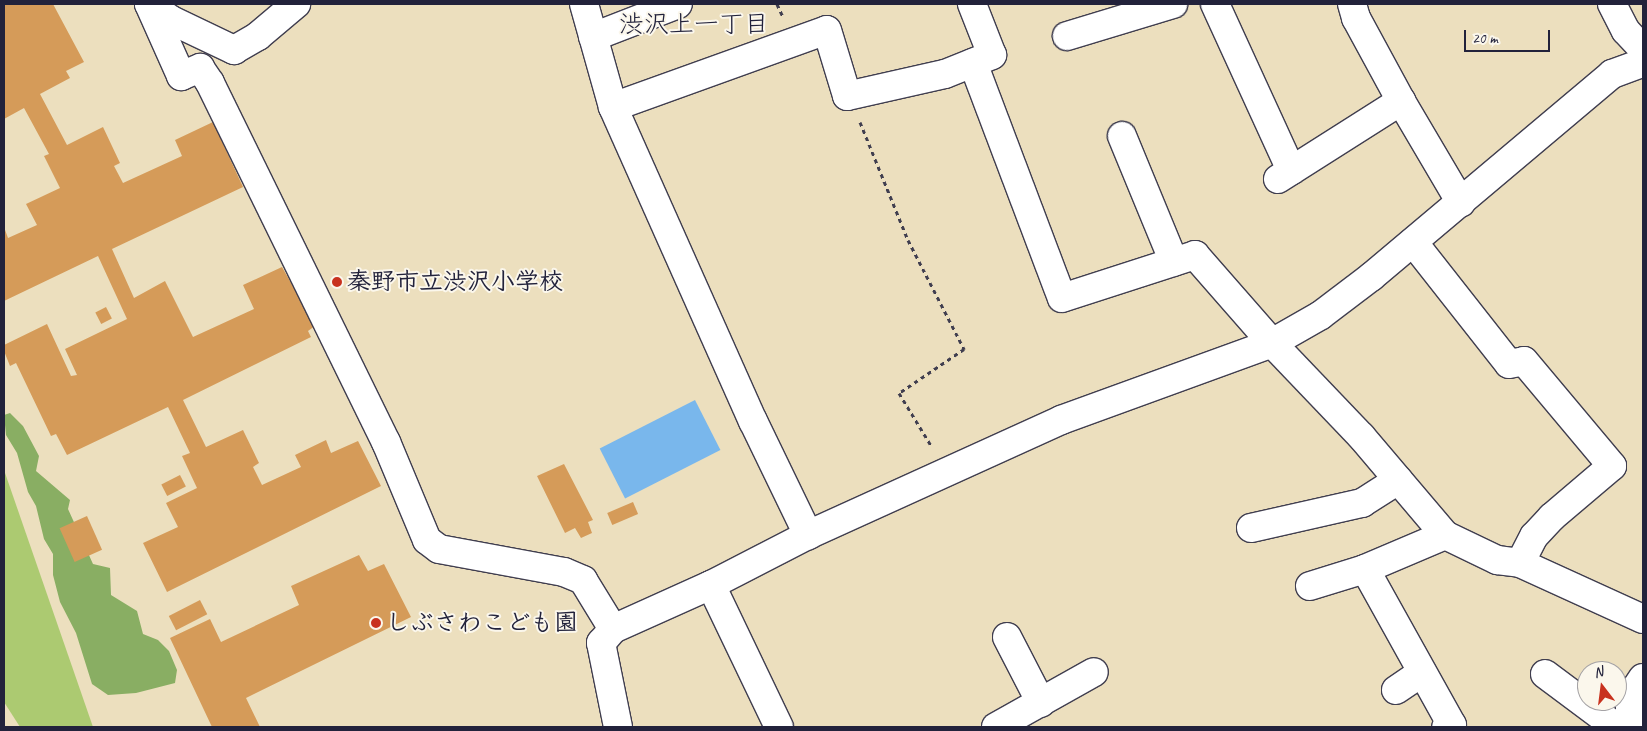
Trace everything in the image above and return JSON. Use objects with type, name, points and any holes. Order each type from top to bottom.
[{"type":"street","points":[[149,4],[171,20],[234,50],[258,36],[296,4]]},
{"type":"street","points":[[149,4],[181,76],[200,68],[210,83],[386,442],[427,540],[439,549],[564,572],[583,580],[613,629]]},
{"type":"street","points":[[584,4],[613,107],[753,422],[808,535]]},
{"type":"street","points":[[593,37],[678,4]]},
{"type":"street","points":[[613,107],[827,30],[847,96],[945,74],[992,55],[972,4]]},
{"type":"street","points":[[1067,36],[1173,4]]},
{"type":"street","points":[[1215,4],[1285,174],[1401,101]]},
{"type":"street","points":[[1352,4],[1356,18],[1401,101],[1461,203]]},
{"type":"street","points":[[1612,4],[1626,31],[1643,49]]},
{"type":"street","points":[[973,63],[1062,298],[1195,255],[1272,342],[1361,436],[1445,535],[1497,560],[1520,564],[1643,619]]},
{"type":"street","points":[[618,727],[601,644],[613,629],[711,585],[808,535],[947,474],[1061,420],[1272,342],[1321,316],[1461,203],[1612,74],[1643,63]]},
{"type":"street","points":[[1122,136],[1174,262]]},
{"type":"street","points":[[1413,242],[1509,364],[1524,361],[1612,466],[1552,517],[1534,536],[1520,564]]},
{"type":"street","points":[[1251,528],[1362,504],[1398,480]]},
{"type":"street","points":[[1310,586],[1365,569],[1445,535]]},
{"type":"street","points":[[1365,569],[1421,673],[1452,725],[1446,727]]},
{"type":"street","points":[[711,585],[779,727]]},
{"type":"street","points":[[1008,637],[1041,703]]},
{"type":"street","points":[[996,727],[1094,672]]},
{"type":"street","points":[[1396,690],[1421,673]]},
{"type":"street","points":[[1545,674],[1616,727]]},
{"type":"street","points":[[1630,727],[1630,697],[1643,678]]},
{"type":"path","points":[[852,95],[868,148],[908,240],[964,349],[899,393],[947,474]]},
{"type":"green space","points":[[10,413],[23,426],[39,456],[36,471],[70,500],[68,509],[93,564],[110,568],[111,595],[137,611],[143,634],[158,640],[169,651],[177,670],[175,683],[136,693],[108,695],[92,684],[76,633],[60,602],[53,575],[53,554],[44,539],[36,506],[28,492],[17,453],[6,435],[4,415]]},
{"type":"green space","points":[[4,470],[93,727],[20,727],[4,702]]},
{"type":"water","points":[[695,400],[720,450],[625,498],[600,449]]},
{"type":"building","points":[[4,4],[53,4],[84,62],[66,71],[70,78],[40,94],[67,145],[103,127],[120,163],[114,166],[123,183],[182,156],[175,140],[213,122],[243,187],[112,249],[134,298],[165,281],[193,337],[254,309],[243,285],[282,267],[294,288],[298,285],[319,323],[308,331],[311,337],[183,400],[206,447],[243,430],[259,463],[253,467],[262,485],[301,467],[295,455],[326,440],[331,453],[358,441],[381,486],[167,592],[143,543],[178,527],[166,503],[197,488],[182,456],[190,453],[168,407],[67,455],[56,434],[51,436],[16,363],[10,366],[4,351],[4,345],[47,324],[71,376],[77,375],[65,349],[127,319],[98,256],[4,301],[4,227],[8,238],[37,225],[26,204],[60,188],[44,156],[49,154],[24,108],[4,119]]},
{"type":"building","points":[[106,307],[112,319],[101,324],[95,312]]},
{"type":"building","points":[[564,464],[593,520],[588,522],[592,533],[581,538],[575,528],[565,533],[537,476]]},
{"type":"building","points":[[180,475],[186,487],[167,496],[161,485]]},
{"type":"building","points":[[633,502],[638,514],[612,525],[607,513]]},
{"type":"building","points":[[87,516],[102,550],[75,562],[60,528]]},
{"type":"building","points":[[359,555],[368,571],[384,564],[411,617],[246,698],[260,727],[212,727],[170,638],[210,619],[221,642],[299,605],[291,586]]},
{"type":"building","points":[[200,600],[207,614],[176,630],[169,616]]},
{"type":"place","name":"秦野市立渋沢小学校","points":[[337,282]]},
{"type":"place","name":"しぶさわこども園","points":[[376,623]]},
{"type":"district","name":"渋沢上一丁目","points":[[694,24]]}]
